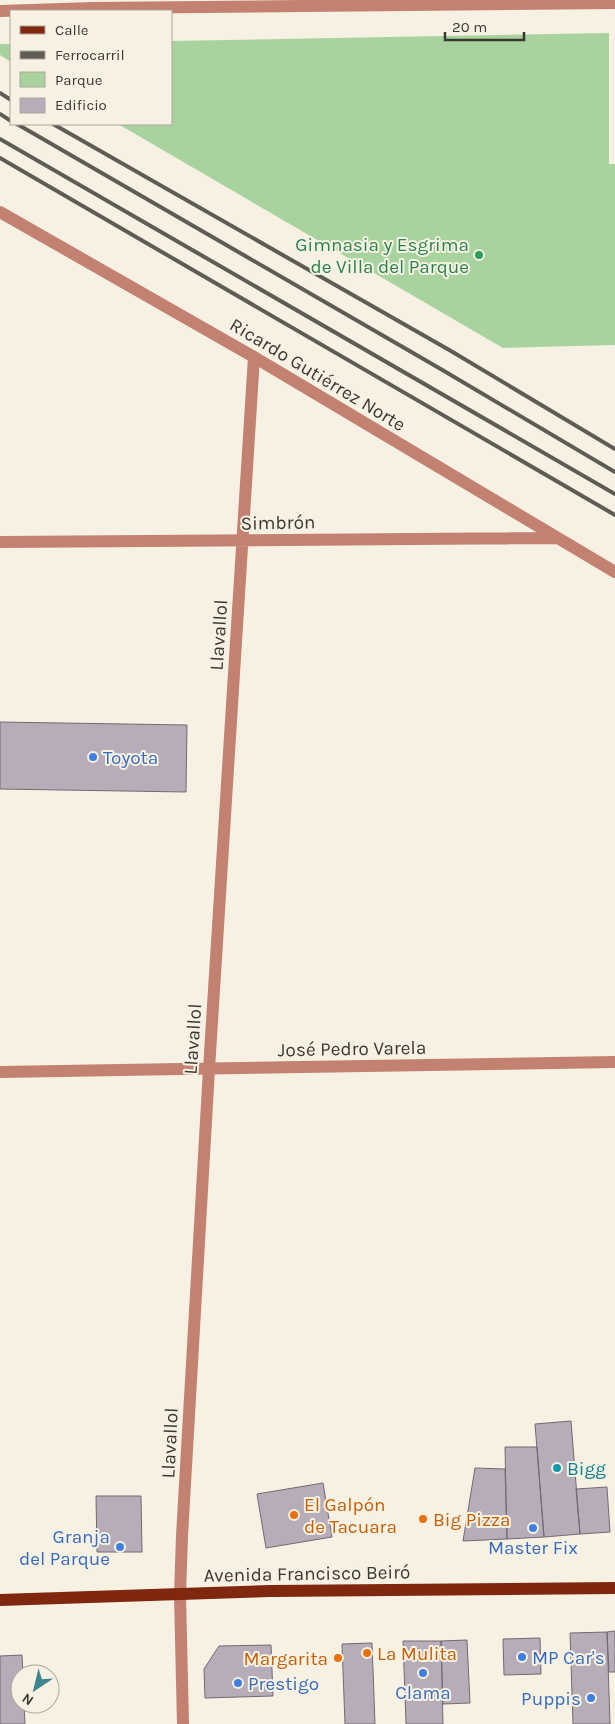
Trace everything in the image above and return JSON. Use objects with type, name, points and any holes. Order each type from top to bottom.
[{"type":"main road","name":"Avenida Francisco Beiró","points":[[0,1600],[271,1591],[615,1588]]},
{"type":"street","points":[[13,10],[93,4],[615,3]]},
{"type":"street","name":"Ricardo Gutiérrez Norte","points":[[0,212],[254,357],[615,572]]},
{"type":"street","name":"Llavallol","points":[[183,1724],[180,1595],[208,1069],[254,357]]},
{"type":"street","name":"Simbrón","points":[[0,542],[557,538]]},
{"type":"street","name":"José Pedro Varela","points":[[0,1072],[615,1062]]},
{"type":"green space","name":"Gimnasia y Esgrima de Villa del Parque","points":[[609,33],[609,164],[615,164],[615,345],[503,348],[120,125],[172,125],[172,41]]},
{"type":"green space","points":[[0,44],[10,44],[10,61],[0,55]]},
{"type":"building","name":"Toyota","points":[[0,722],[187,725],[186,792],[0,789]]},
{"type":"building","name":"Bigg","points":[[571,1421],[580,1534],[544,1537],[535,1424]]},
{"type":"building","points":[[505,1447],[537,1447],[544,1537],[507,1539]]},
{"type":"building","points":[[475,1468],[505,1469],[507,1539],[463,1541]]},
{"type":"building","name":"El Galpón de Tacuara","points":[[323,1483],[332,1537],[266,1548],[257,1494]]},
{"type":"building","points":[[607,1487],[610,1532],[580,1534],[576,1489]]},
{"type":"building","points":[[96,1496],[141,1496],[142,1552],[97,1552]]},
{"type":"building","points":[[615,1631],[615,1672],[609,1672],[607,1632]]},
{"type":"building","name":"Puppis","points":[[607,1632],[610,1724],[573,1724],[570,1633]]},
{"type":"building","name":"MP Car's","points":[[540,1638],[541,1674],[504,1675],[503,1639]]},
{"type":"building","points":[[467,1640],[470,1703],[443,1704],[441,1641]]},
{"type":"building","name":"Clama","points":[[403,1641],[441,1641],[443,1724],[406,1724]]},
{"type":"building","points":[[372,1643],[375,1724],[345,1724],[342,1644]]},
{"type":"building","name":"Prestigo","points":[[271,1645],[273,1696],[205,1698],[204,1669],[219,1646]]},
{"type":"building","points":[[22,1655],[22,1664],[10,1664],[10,1714],[24,1714],[25,1724],[0,1724],[0,1656]]},
{"type":"railway","points":[[0,93],[10,99]]},
{"type":"railway","points":[[0,114],[10,120]]},
{"type":"railway","points":[[19,125],[615,472]]},
{"type":"railway","points":[[55,125],[451,351],[615,449]]},
{"type":"railway","points":[[0,139],[615,494]]},
{"type":"railway","points":[[0,158],[615,515]]},
{"type":"place","name":"Gimnasia y Esgrima de Villa del Parque","points":[[479,255]]},
{"type":"place","name":"Toyota","points":[[93,757]]},
{"type":"place","name":"Bigg","points":[[557,1468]]},
{"type":"place","name":"El Galpón de Tacuara","points":[[294,1515]]},
{"type":"place","name":"Big Pizza","points":[[423,1519]]},
{"type":"place","name":"Master Fix","points":[[533,1528]]},
{"type":"place","name":"Granja del Parque","points":[[120,1547]]},
{"type":"place","name":"La Mulita","points":[[367,1653]]},
{"type":"place","name":"MP Car's","points":[[522,1657]]},
{"type":"place","name":"Margarita","points":[[338,1658]]},
{"type":"place","name":"Clama","points":[[423,1673]]},
{"type":"place","name":"Prestigo","points":[[238,1683]]},
{"type":"place","name":"Puppis","points":[[591,1698]]}]
